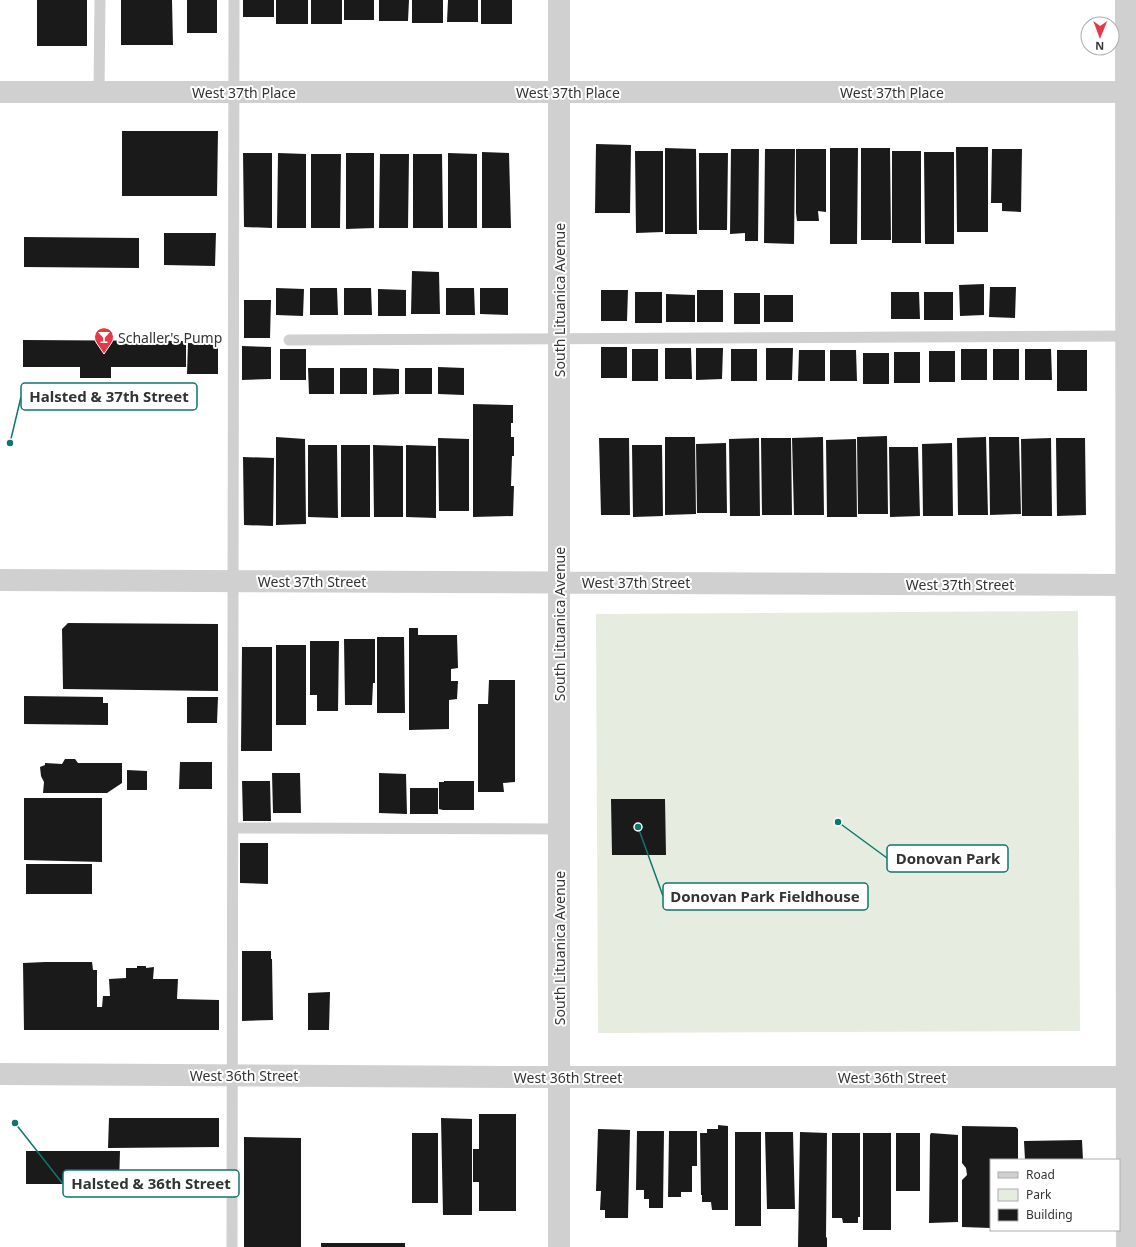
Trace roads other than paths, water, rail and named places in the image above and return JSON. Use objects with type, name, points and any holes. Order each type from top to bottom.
[{"type":"street","name":"South Lituanica Avenue","points":[[559,0],[559,1247]]},
{"type":"street","points":[[1126,0],[1131,92],[1132,336],[1128,585],[1132,1077],[1127,1247]]},
{"type":"street","name":"West 37th Place","points":[[0,92],[1131,92]]},
{"type":"street","name":"West 37th Street","points":[[0,580],[1128,585]]},
{"type":"street","name":"West 36th Street","points":[[0,1074],[559,1077],[1132,1077]]},
{"type":"lane","points":[[99,92],[100,0]]},
{"type":"lane","points":[[232,1247],[234,0]]},
{"type":"lane","points":[[289,340],[1132,336]]},
{"type":"lane","points":[[233,828],[559,829]]},
{"type":"place","name":"Schaller's Pump","points":[[104,354]]},
{"type":"place","name":"Halsted & 37th Street","points":[[10,443]]},
{"type":"place","name":"Donovan Park","points":[[838,822]]},
{"type":"place","name":"Donovan Park Fieldhouse","points":[[638,827]]},
{"type":"place","name":"Halsted & 36th Street","points":[[15,1123]]}]
